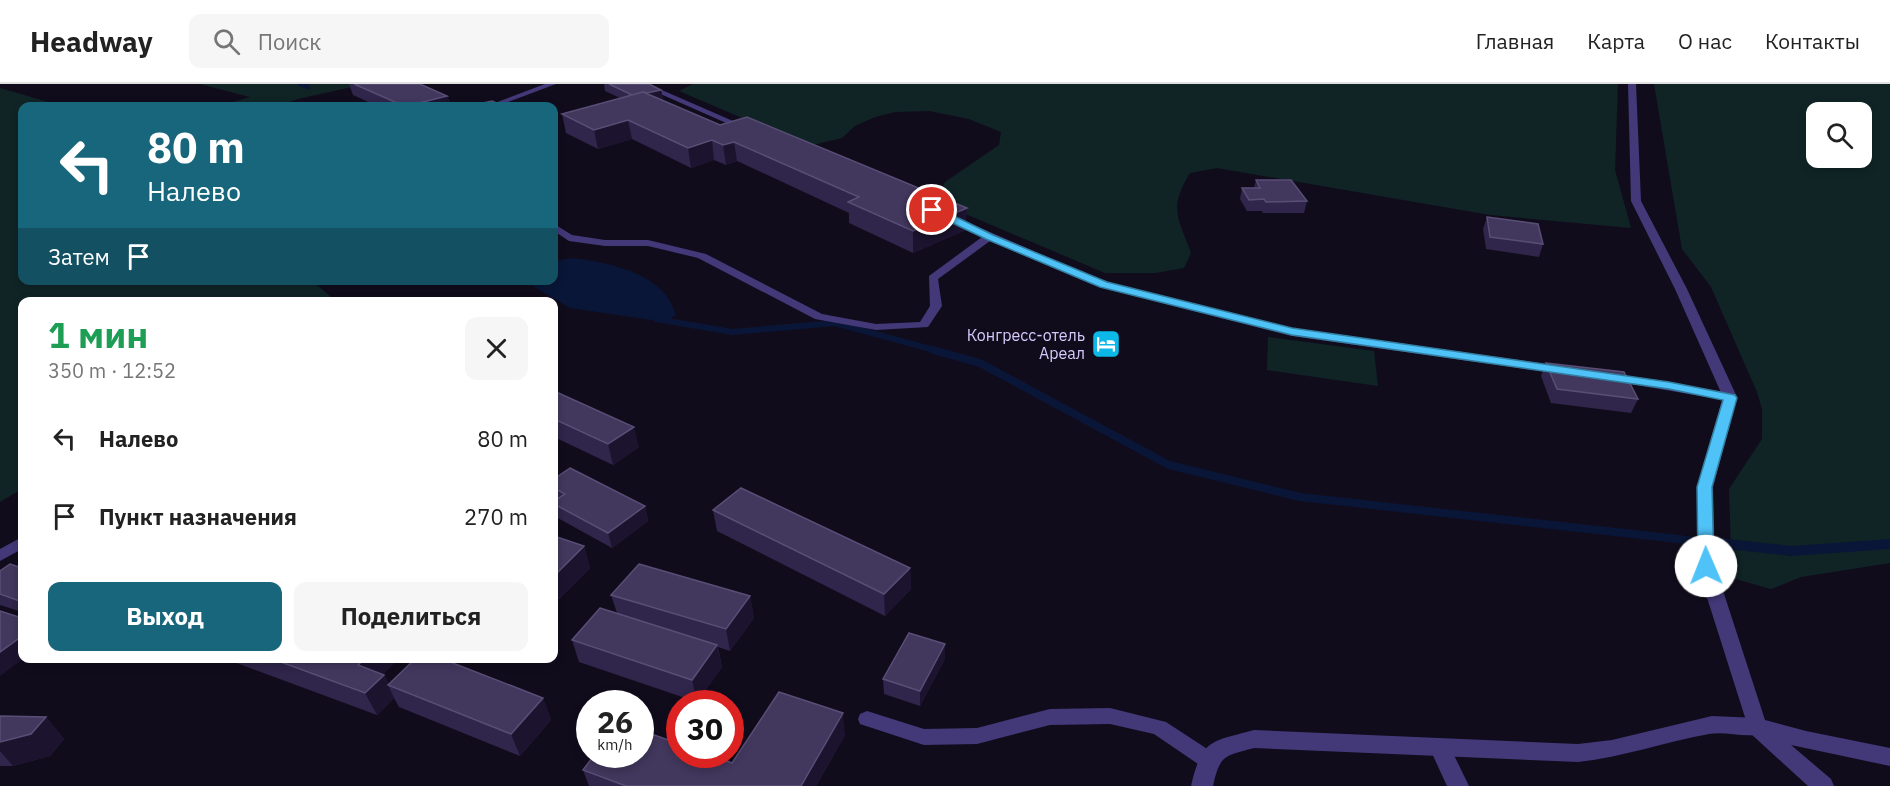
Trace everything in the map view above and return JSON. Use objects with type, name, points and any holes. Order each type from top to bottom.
[{"type":"street","points":[[1632,84],[1636,201],[1681,290],[1730,398],[1705,487],[1706,566],[1757,727],[1823,786]]},
{"type":"street","points":[[1202,786],[1208,760],[1222,748],[1254,739],[1441,749],[1578,753],[1612,749],[1712,726],[1757,727],[1806,740],[1890,757]]},
{"type":"street","points":[[1441,749],[1458,786]]},
{"type":"lane","points":[[501,102],[552,84]]},
{"type":"lane","points":[[642,84],[759,134]]},
{"type":"lane","points":[[936,212],[1103,285],[1292,332],[1575,372]]},
{"type":"lane","points":[[558,230],[569,238],[605,243],[648,243],[702,256],[819,317],[876,327],[924,326],[936,306],[933,278],[989,237]]},
{"type":"lane","points":[[1598,376],[1730,398]]},
{"type":"lane","points":[[0,556],[18,545]]},
{"type":"lane","points":[[867,719],[924,738],[977,736],[1050,717],[1110,716],[1159,727],[1208,760]]},
{"type":"green space","points":[[200,84],[365,84],[289,102],[233,102],[250,97]]},
{"type":"green space","points":[[693,84],[1618,84],[1615,170],[1631,228],[1490,215],[1217,168],[1190,173],[1179,196],[1177,213],[1191,253],[1184,268],[1155,273],[1105,273],[935,201],[945,182],[999,145],[1001,132],[969,119],[929,111],[895,112],[875,117],[855,126],[842,138],[808,146],[679,91]]},
{"type":"green space","points":[[1654,84],[1890,84],[1890,563],[1801,577],[1771,589],[1732,578],[1729,489],[1762,439],[1762,409],[1757,392],[1711,287],[1682,249]]},
{"type":"green space","points":[[0,88],[48,102],[18,102],[18,285],[317,285],[331,297],[18,297],[18,491],[0,502]]},
{"type":"green space","points":[[1268,337],[1374,351],[1378,386],[1267,370]]},
{"type":"water","points":[[573,258],[603,263],[634,273],[660,289],[670,301],[676,315],[665,322],[570,308],[558,301],[558,297],[551,297],[531,285],[558,285],[558,260]]},
{"type":"building","points":[[354,84],[420,84],[447,96],[423,102],[395,102]]},
{"type":"building","points":[[609,84],[649,84],[661,90],[632,95]]},
{"type":"building","points":[[643,92],[720,125],[747,117],[967,208],[913,231],[848,202],[859,197],[734,142],[723,145],[712,140],[688,148],[628,120],[594,130],[562,114]]},
{"type":"building","points":[[1256,180],[1291,180],[1307,201],[1249,200],[1242,188],[1260,188]]},
{"type":"building","points":[[1487,217],[1538,224],[1543,244],[1490,237]]},
{"type":"building","points":[[1546,363],[1624,372],[1638,399],[1557,389]]},
{"type":"building","points":[[558,393],[634,427],[608,444],[558,421]]},
{"type":"building","points":[[570,468],[645,506],[608,533],[558,506],[558,498],[565,494],[558,490],[558,476]]},
{"type":"building","points":[[741,488],[910,568],[884,594],[713,510]]},
{"type":"building","points":[[558,537],[584,546],[558,572]]},
{"type":"building","points":[[10,564],[18,567],[18,601],[0,594],[0,571]]},
{"type":"building","points":[[639,564],[750,596],[726,629],[611,595]]},
{"type":"building","points":[[600,608],[717,645],[692,680],[572,640]]},
{"type":"building","points":[[0,611],[18,617],[18,639],[0,652]]},
{"type":"building","points":[[909,633],[945,644],[920,691],[883,679]]},
{"type":"building","points":[[284,663],[360,663],[358,665],[384,675],[365,693]]},
{"type":"building","points":[[411,663],[453,663],[543,698],[511,734],[388,685]]},
{"type":"building","points":[[779,692],[843,713],[801,786],[626,786],[583,770],[584,768],[654,768],[654,735],[666,739],[666,768],[744,768],[744,745]]},
{"type":"building","points":[[0,716],[46,717],[31,734],[0,742]]},
{"type":"waterway","points":[[300,84],[308,87]]},
{"type":"waterway","points":[[656,319],[732,332],[835,323],[938,351]]},
{"type":"waterway","points":[[933,350],[980,363],[1169,465],[1300,497],[1714,543]]},
{"type":"waterway","points":[[1701,541],[1791,551],[1890,544]]},
{"type":"place","name":"Конгресс-отель Ареал","points":[[1106,344]]},
{"type":"route","points":[[932,210],[989,237],[1103,285],[1292,332],[1669,386],[1730,398],[1705,487],[1706,566]]}]
